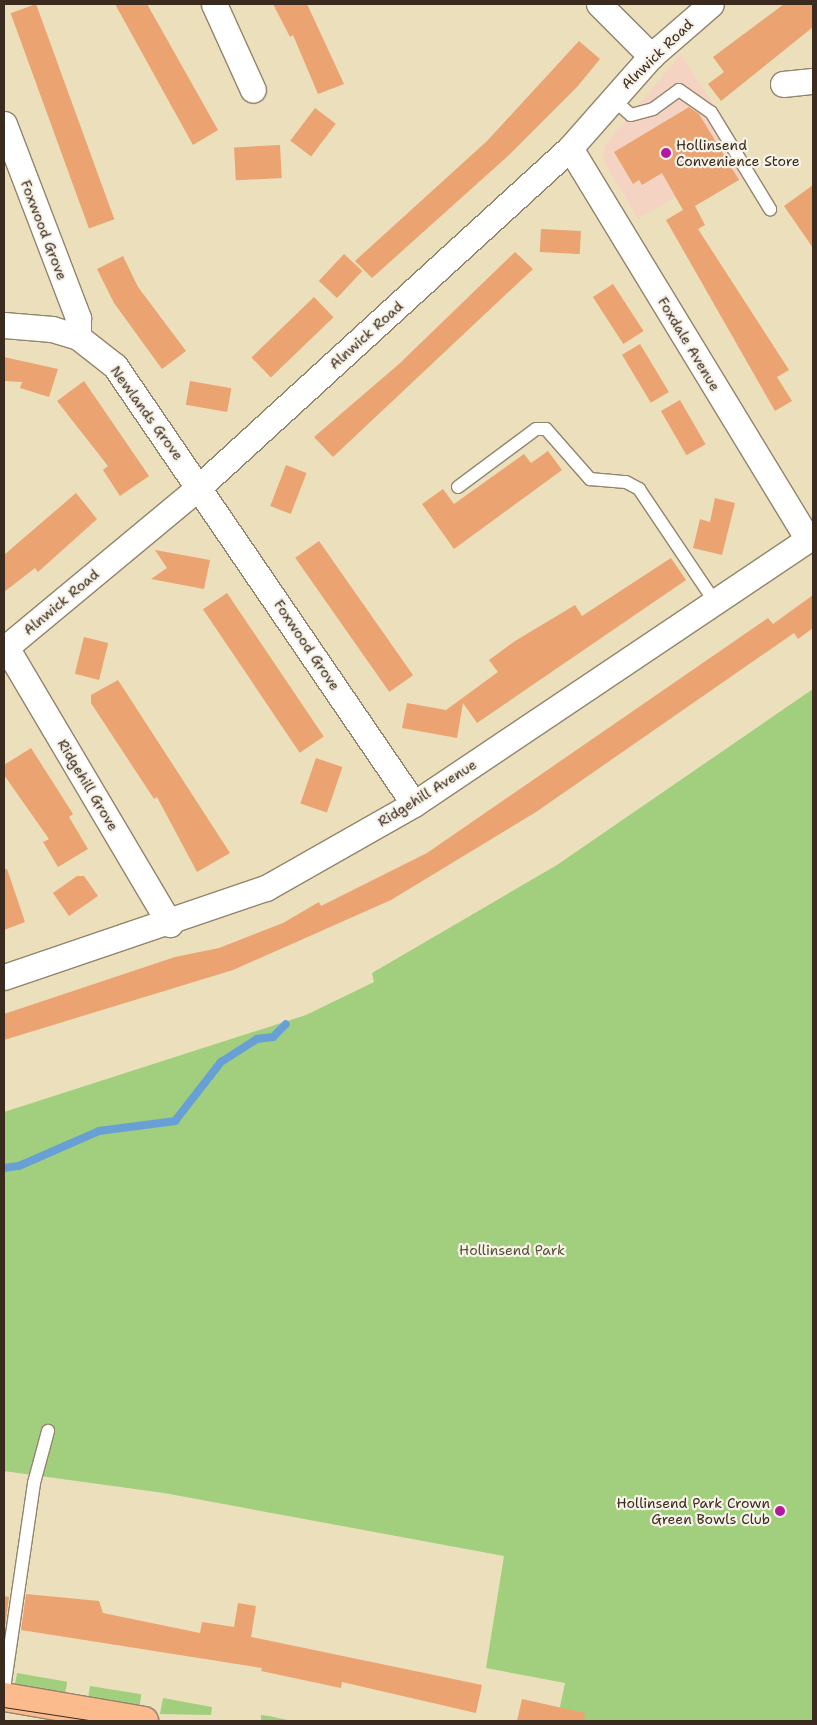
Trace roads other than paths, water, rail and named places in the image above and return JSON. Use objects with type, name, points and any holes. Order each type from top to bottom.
[{"type":"highway","points":[[4,1697],[144,1721]]},
{"type":"street","points":[[214,4],[253,90]]},
{"type":"street","points":[[599,4],[651,56]]},
{"type":"street","name":"Alnwick Road","points":[[5,648],[199,487],[570,148],[612,98],[651,56],[711,4]]},
{"type":"street","points":[[783,84],[813,81]]},
{"type":"street","name":"Foxwood Grove","points":[[4,124],[78,318],[78,337]]},
{"type":"street","name":"Foxdale Avenue","points":[[570,148],[811,537]]},
{"type":"street","name":"Newlands Grove","points":[[4,325],[52,329],[78,337],[115,366],[199,487]]},
{"type":"street","name":"Foxwood Grove","points":[[199,487],[414,804]]},
{"type":"street","name":"Ridgehill Avenue","points":[[4,977],[170,924],[266,888],[414,804],[811,537]]},
{"type":"street","name":"Ridgehill Grove","points":[[5,648],[170,924]]},
{"type":"lane","points":[[612,98],[631,115],[653,109],[679,90],[711,112],[770,209]]},
{"type":"lane","points":[[458,487],[536,429],[546,429],[590,480],[626,482],[638,489],[715,602]]},
{"type":"lane","points":[[4,1689],[34,1482],[48,1431]]},
{"type":"waterway","points":[[4,1168],[19,1166],[99,1131],[175,1121],[221,1062],[257,1039],[273,1037],[286,1024]]},
{"type":"tram line","points":[[4,1707],[96,1721]]},
{"type":"place","name":"Hollinsend Convenience Store","points":[[666,153]]},
{"type":"place","name":"Hollinsend Park Crown Green Bowls Club","points":[[780,1511]]},
{"type":"park label","name":"Hollinsend Park","points":[[512,1250]]}]
